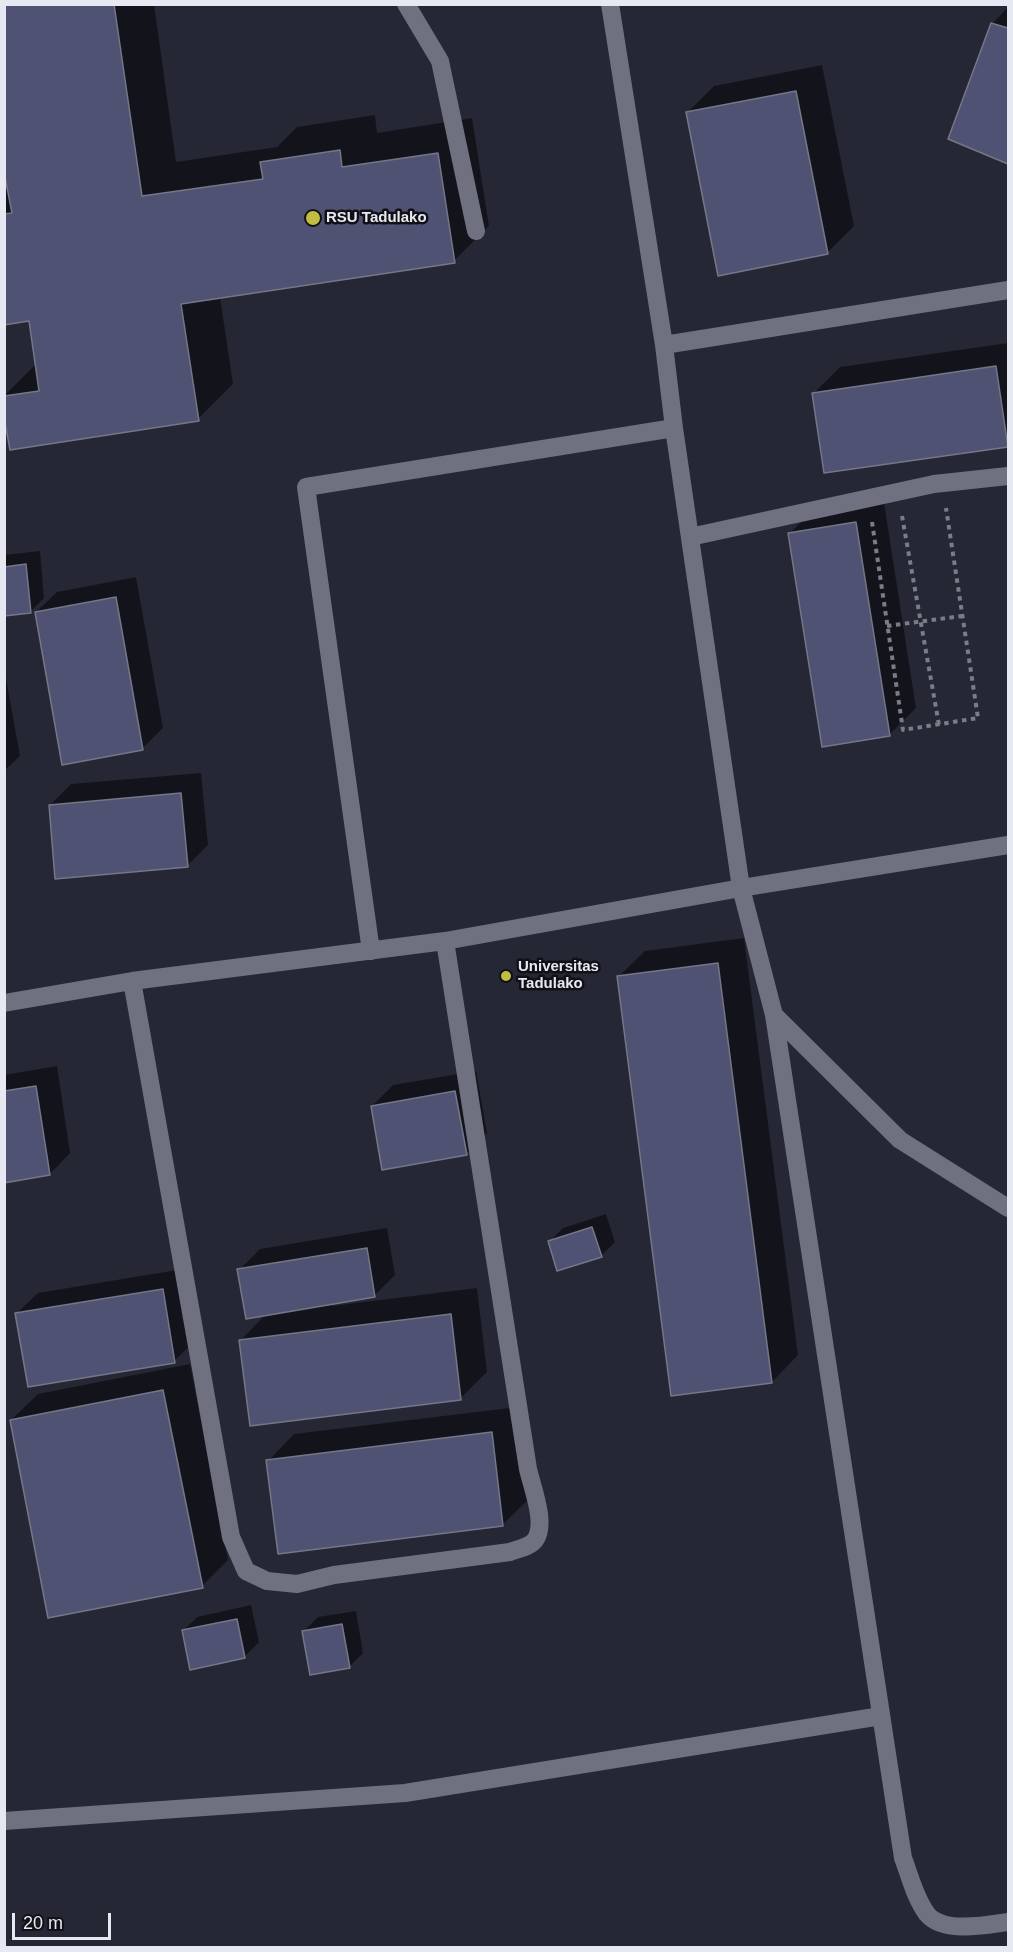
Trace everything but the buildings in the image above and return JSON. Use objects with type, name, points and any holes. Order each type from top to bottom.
[{"type":"lane","points":[[406,4],[440,61],[476,231]]},
{"type":"lane","points":[[610,4],[664,345],[741,888],[774,1015],[903,1858],[915,1892],[928,1915],[937,1922],[948,1926],[978,1926],[1008,1922]]},
{"type":"lane","points":[[664,345],[1008,290]]},
{"type":"lane","points":[[371,951],[306,487],[674,428]]},
{"type":"lane","points":[[690,537],[898,492],[1008,476]]},
{"type":"lane","points":[[4,1003],[132,981],[444,942],[741,888],[1008,845]]},
{"type":"lane","points":[[132,981],[231,1537],[246,1571],[267,1581],[297,1584],[334,1575],[510,1552],[530,1545],[539,1532],[540,1517],[528,1469],[444,942]]},
{"type":"lane","points":[[774,1015],[900,1140],[1008,1208]]},
{"type":"lane","points":[[4,1821],[405,1793],[881,1716]]},
{"type":"path","points":[[868,499],[903,730],[978,718],[942,484]]},
{"type":"path","points":[[898,492],[939,725]]},
{"type":"path","points":[[887,626],[962,616]]},
{"type":"place","name":"RSU Tadulako","points":[[313,218]]},
{"type":"place","name":"Universitas Tadulako","points":[[506,976]]}]
